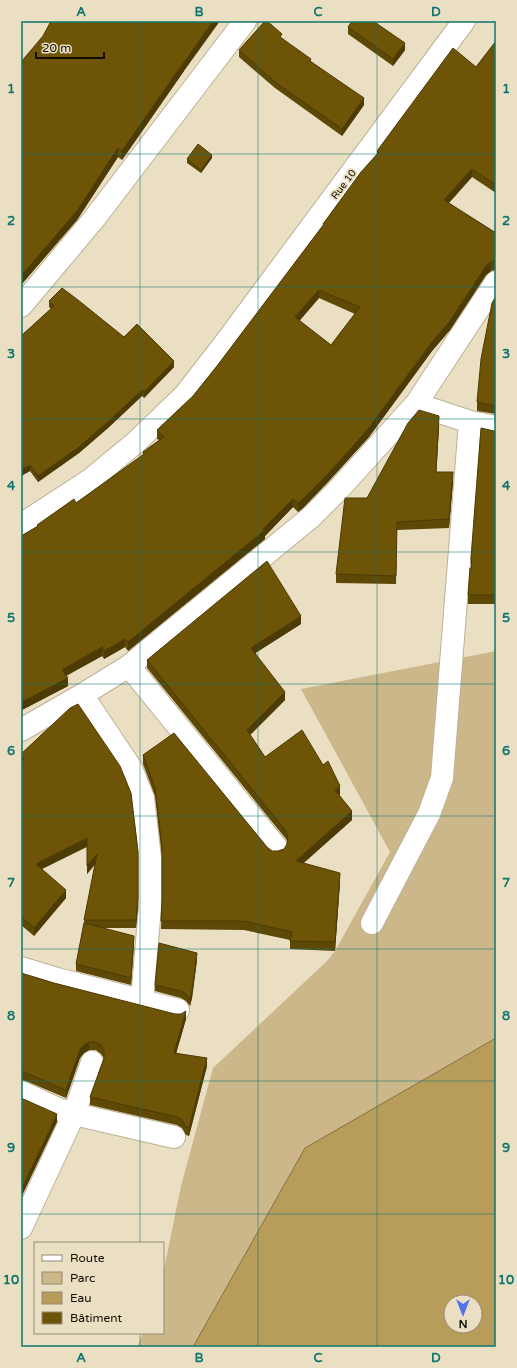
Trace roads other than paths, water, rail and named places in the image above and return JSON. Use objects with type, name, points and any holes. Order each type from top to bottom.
[{"type":"street","points":[[21,306],[94,219],[245,21]]},
{"type":"street","name":"Rue 10","points":[[21,525],[90,480],[135,443],[184,396],[223,346],[464,21]]},
{"type":"street","points":[[21,730],[129,666],[311,517],[337,491],[416,404],[496,282]]},
{"type":"street","points":[[416,404],[470,422],[496,427]]},
{"type":"street","points":[[372,924],[429,814],[442,778],[470,422]]},
{"type":"street","points":[[129,666],[276,848]]},
{"type":"street","points":[[82,695],[131,768],[143,798],[150,858],[150,907],[142,1000]]},
{"type":"street","points":[[21,968],[57,979],[178,1010]]},
{"type":"street","points":[[21,1228],[74,1114],[92,1062]]},
{"type":"street","points":[[21,1092],[58,1109],[74,1114],[174,1137]]},
{"type":"water","points":[[496,1038],[496,1347],[193,1347],[305,1148]]}]
